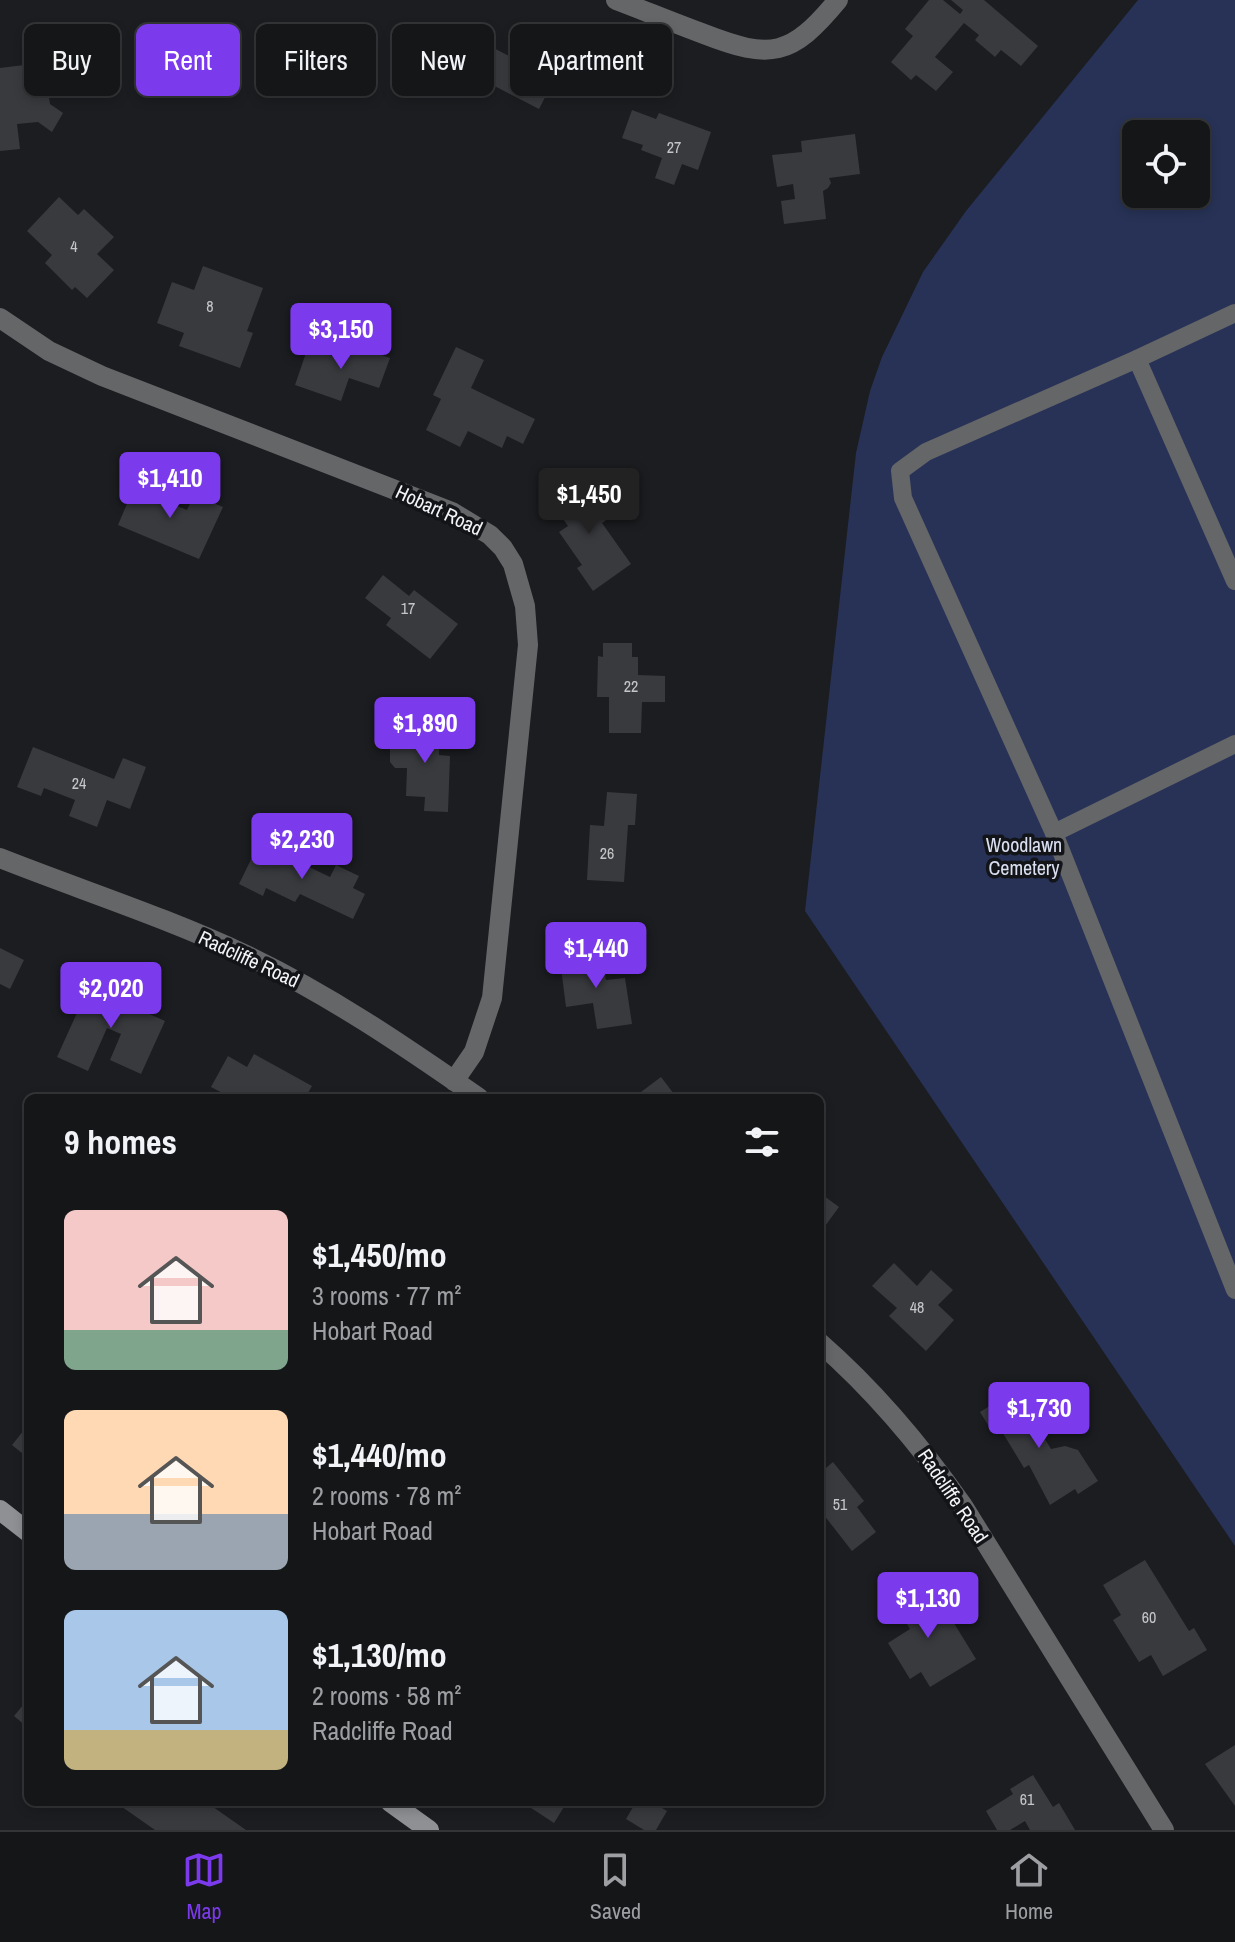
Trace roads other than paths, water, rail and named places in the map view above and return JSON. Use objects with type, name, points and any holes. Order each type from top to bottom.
[{"type":"street","points":[[616,0],[737,47],[764,51],[779,48],[805,35],[838,0]]},
{"type":"street","name":"Hobart Road","points":[[0,318],[49,351],[102,376],[452,512],[490,535],[513,564],[525,606],[527,665],[494,978],[481,1035],[454,1081]]},
{"type":"street","name":"Radcliffe Road","points":[[0,858],[244,954],[340,1006],[473,1094]]},
{"type":"street","name":"Radcliffe Road","points":[[824,1347],[863,1384],[933,1463],[963,1506],[1164,1830]]},
{"type":"street","points":[[0,1510],[24,1529]]},
{"type":"street","points":[[396,1806],[429,1830]]},
{"type":"lane","points":[[1235,313],[926,452],[900,471],[903,498],[1054,833],[1235,1290]]},
{"type":"lane","points":[[1137,359],[1235,581]]},
{"type":"lane","points":[[1054,833],[1235,744]]},
{"type":"park label","name":"Woodlawn Cemetery","points":[[1024,856]]}]
